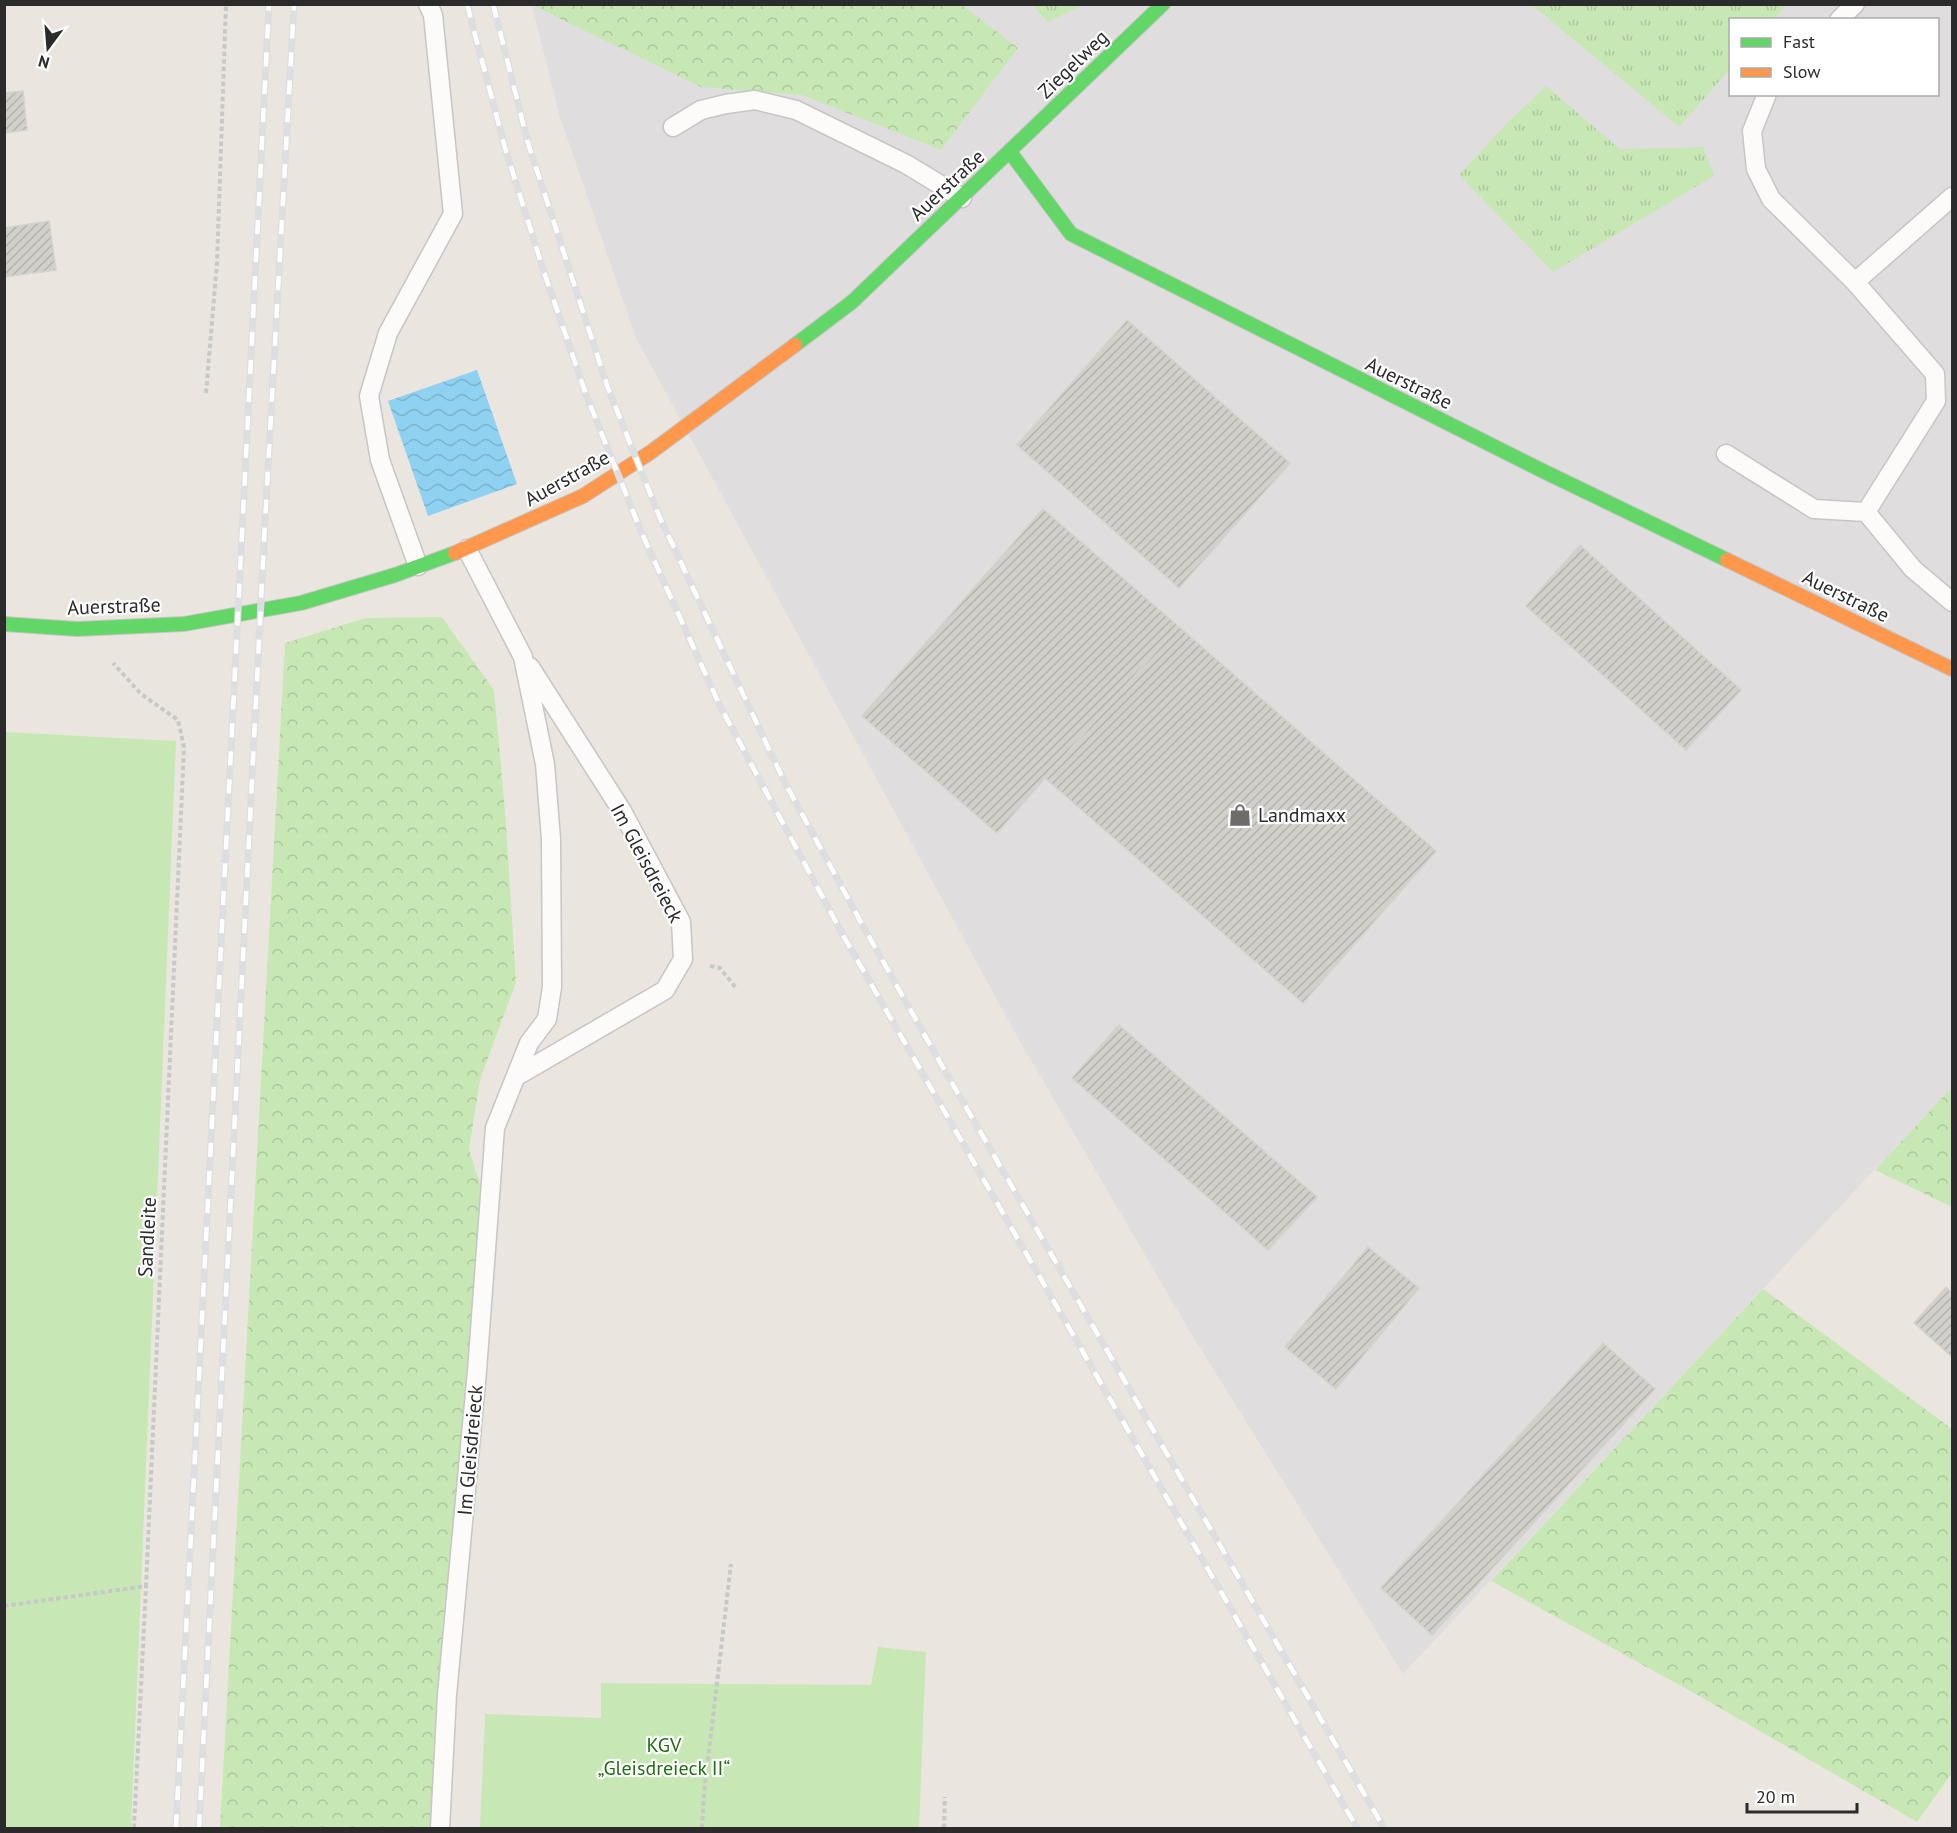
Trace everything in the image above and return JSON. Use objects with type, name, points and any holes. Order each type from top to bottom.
[{"type":"street","name":"Ziegelweg","points":[[1010,152],[1163,4]]},
{"type":"street","name":"Auerstraße","points":[[4,624],[88,628],[184,624],[301,603],[467,549],[583,496],[661,445],[852,302],[1010,152],[1071,234],[1533,466],[1953,669]]},
{"type":"lane","points":[[418,566],[380,460],[369,396],[388,333],[453,214],[433,15],[428,4]]},
{"type":"lane","points":[[1841,18],[1855,4]]},
{"type":"lane","points":[[1766,96],[1752,131],[1756,169],[1771,199],[1855,282],[1935,374],[1936,401],[1866,512]]},
{"type":"lane","points":[[673,127],[701,110],[755,100],[796,110],[906,164],[962,198]]},
{"type":"lane","points":[[1855,282],[1953,197]]},
{"type":"lane","points":[[1726,454],[1814,509],[1866,512],[1913,569],[1953,602]]},
{"type":"lane","name":"Im Gleisdreieck","points":[[467,549],[524,657],[622,812],[681,921],[683,959]]},
{"type":"lane","name":"Im Gleisdreieck","points":[[440,1828],[447,1695],[477,1371],[495,1128],[529,1042],[548,1019],[552,987],[550,839],[545,764],[524,657]]},
{"type":"lane","points":[[517,1076],[665,990],[683,959]]},
{"type":"path","points":[[206,393],[217,263],[226,4]]},
{"type":"path","name":"Sandleite","points":[[88,628],[119,672],[141,694],[178,720],[184,747],[134,1828]]},
{"type":"path","points":[[683,959],[720,968],[736,988]]},
{"type":"path","points":[[702,1828],[704,1793],[731,1564]]},
{"type":"path","points":[[4,1606],[146,1586]]},
{"type":"path","points":[[944,1828],[945,1797]]},
{"type":"shaded area","points":[[532,5],[1952,5],[1952,1087],[1403,1674],[1189,1330],[1014,1031],[636,338],[559,114]]},
{"type":"green space","points":[[532,5],[962,5],[1018,48],[941,150],[802,95],[701,87]]},
{"type":"green space","points":[[1032,5],[1083,5],[1048,22]]},
{"type":"green space","points":[[1532,5],[1787,5],[1775,18],[1729,18],[1729,70],[1679,127]]},
{"type":"green space","points":[[1546,86],[1620,149],[1703,147],[1714,176],[1553,272],[1459,175],[1506,124]]},
{"type":"green space","points":[[442,617],[494,690],[505,811],[516,982],[480,1080],[469,1149],[489,1213],[440,1828],[220,1828],[285,643],[366,618]]},
{"type":"green space","points":[[4,732],[176,741],[131,1828],[5,1828]]},
{"type":"green space","points":[[1952,1087],[1952,1207],[1875,1170]]},
{"type":"green space","points":[[1763,1289],[1952,1429],[1952,1773],[1917,1822],[1701,1697],[1491,1581]]},
{"type":"green space","name":"KGV „Gleisdreieck II“","points":[[878,1647],[926,1652],[919,1828],[480,1828],[485,1714],[601,1718],[601,1683],[871,1685]]},
{"type":"water","points":[[477,370],[517,484],[428,516],[388,401]]},
{"type":"building","points":[[23,91],[27,130],[4,133],[4,93]]},
{"type":"building","points":[[49,221],[56,270],[4,277],[4,228]]},
{"type":"building","points":[[1127,320],[1290,463],[1179,588],[1017,445]]},
{"type":"building","points":[[1043,509],[1178,626],[997,833],[862,716]]},
{"type":"building","points":[[1580,545],[1741,690],[1686,750],[1526,606]]},
{"type":"building","name":"Landmaxx","points":[[1178,626],[1436,851],[1303,1003],[1045,778]]},
{"type":"building","points":[[1119,1025],[1317,1197],[1268,1250],[1072,1078]]},
{"type":"building","points":[[1368,1247],[1419,1288],[1336,1389],[1285,1347]]},
{"type":"building","points":[[1946,1287],[1952,1293],[1952,1357],[1914,1323]]},
{"type":"building","points":[[1603,1343],[1655,1389],[1432,1635],[1381,1588]]},
{"type":"railway","points":[[176,1828],[269,4]]},
{"type":"railway","points":[[199,1828],[265,522],[294,4]]},
{"type":"railway","points":[[467,4],[505,148],[587,397],[640,529],[719,704],[844,937],[1357,1828]]},
{"type":"railway","points":[[493,4],[528,143],[608,388],[660,518],[784,781],[945,1071],[1384,1828]]},
{"type":"traffic: fast","points":[[795,345],[852,302],[1163,4]]},
{"type":"traffic: fast","points":[[1010,152],[1071,234],[1543,471],[1727,560]]},
{"type":"traffic: fast","points":[[4,624],[77,629],[184,624],[301,603],[395,575],[455,553]]},
{"type":"traffic: slow","points":[[455,553],[583,496],[651,452],[795,345]]},
{"type":"traffic: slow","points":[[1727,560],[1952,669]]},
{"type":"place","name":"Landmaxx","points":[[1240,815]]}]
